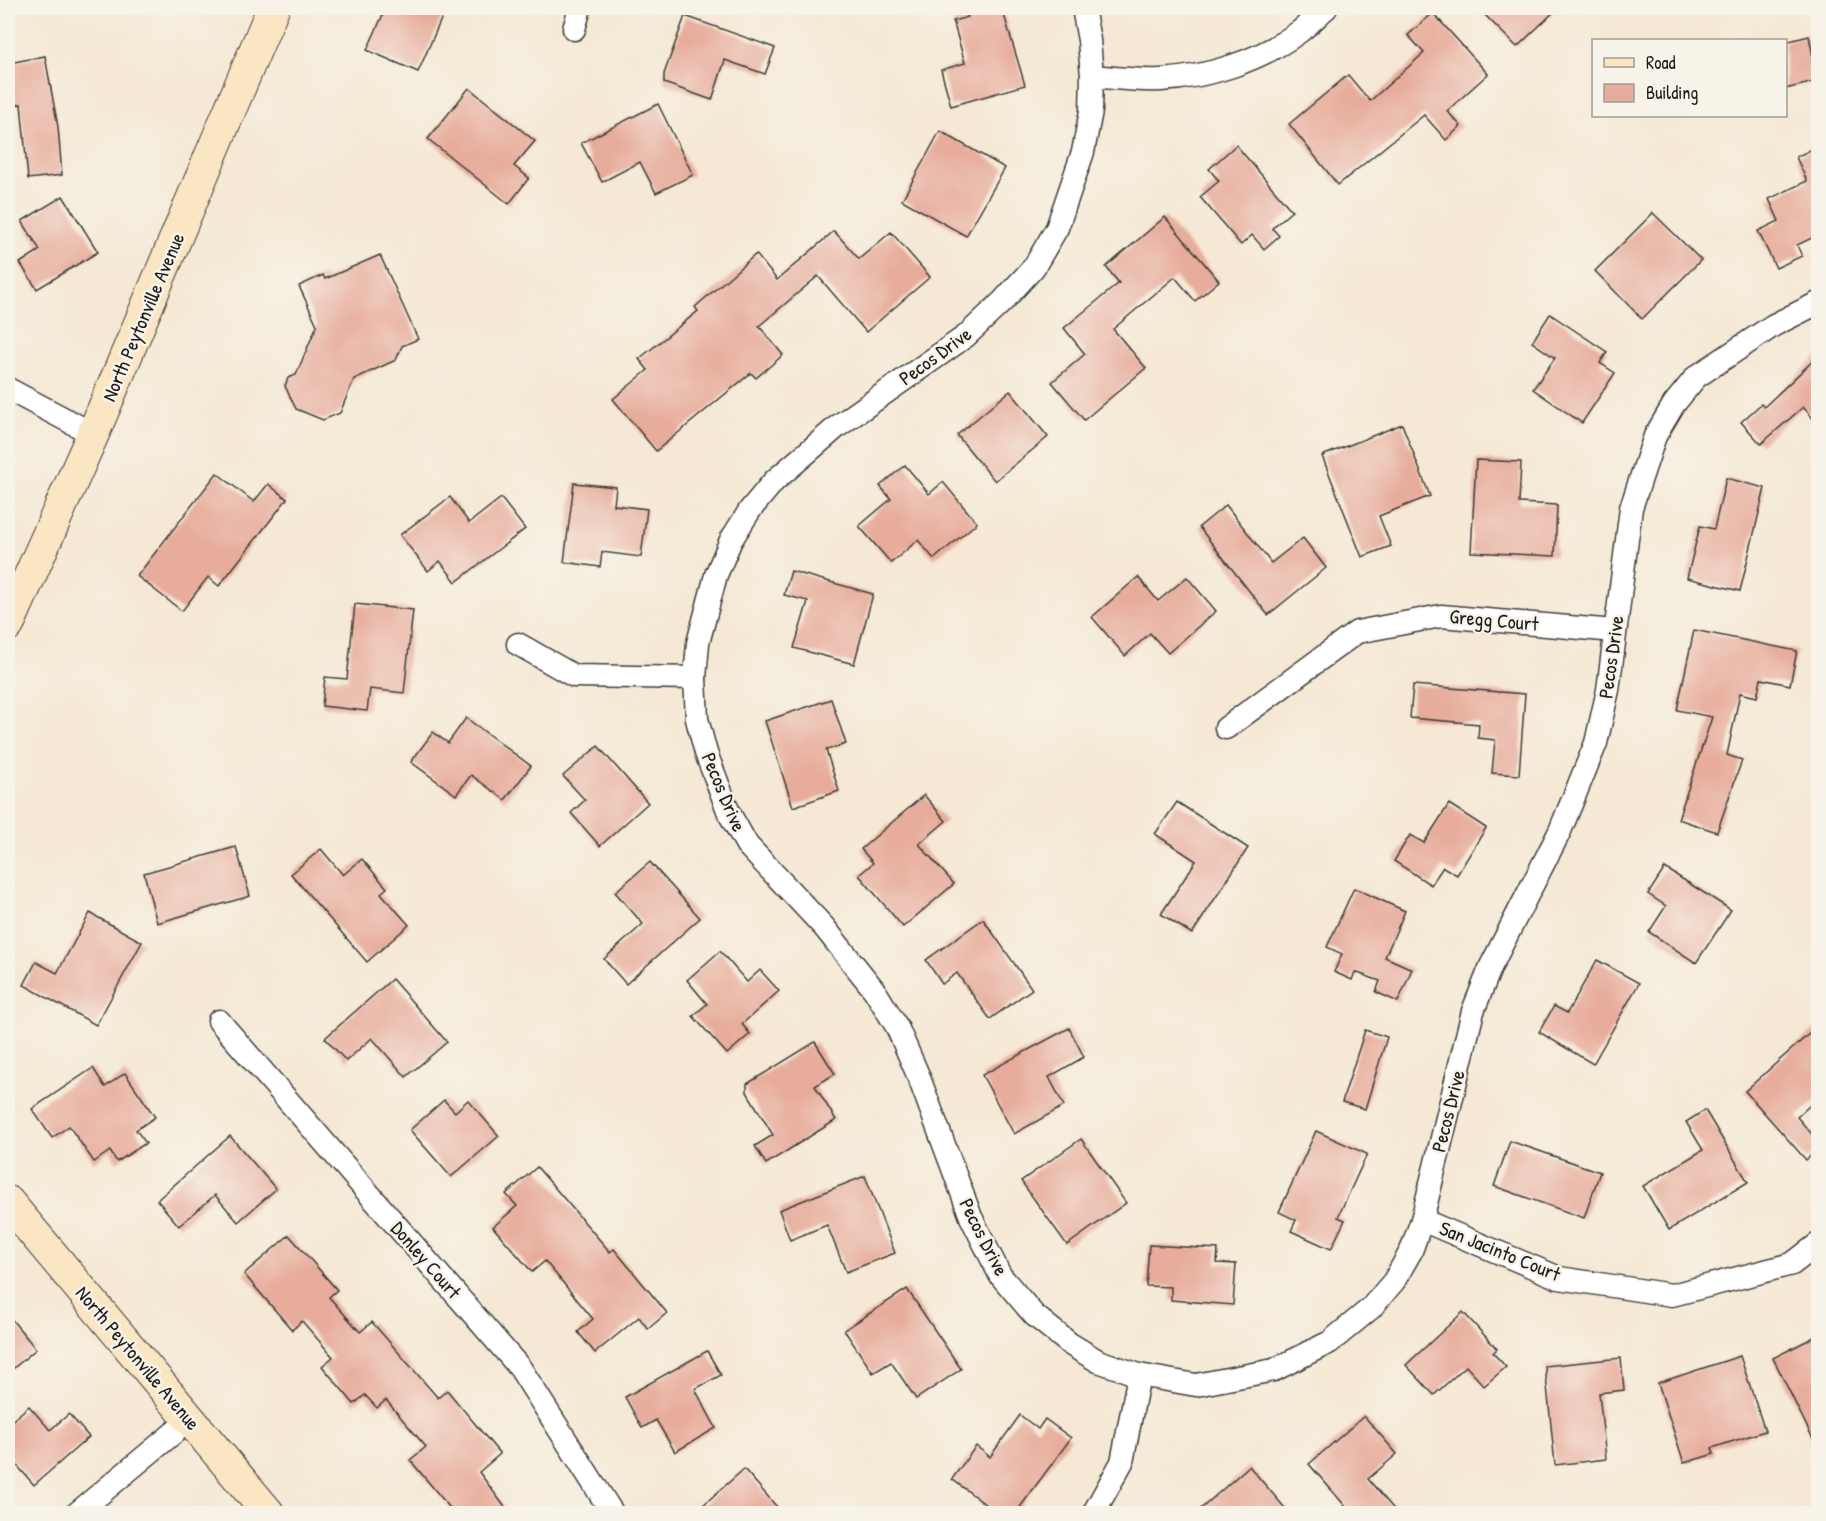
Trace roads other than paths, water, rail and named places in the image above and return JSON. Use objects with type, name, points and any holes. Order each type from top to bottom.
[{"type":"street","name":"North Peytonville Avenue","points":[[8,625],[93,434],[273,8]]},
{"type":"street","name":"Pecos Drive","points":[[1083,8],[1089,40],[1092,111],[1083,152],[1057,228],[1034,267],[966,336],[838,426],[774,481],[750,510],[731,540],[716,575],[698,643],[695,678],[697,719],[706,753],[729,813],[747,844],[824,927],[875,991],[897,1027],[918,1075],[971,1217],[1000,1275],[1034,1315],[1070,1344],[1098,1361],[1139,1375],[1196,1385],[1274,1370],[1329,1342],[1371,1308],[1394,1281],[1411,1251],[1422,1220],[1473,1011],[1491,966],[1560,831],[1596,743],[1608,690],[1631,508],[1655,436],[1674,404],[1696,377],[1774,325],[1818,303]]},
{"type":"street","points":[[1092,76],[1159,80],[1196,76],[1226,69],[1263,54],[1299,32],[1326,8]]},
{"type":"street","points":[[8,389],[93,434]]},
{"type":"street","name":"Gregg Court","points":[[1226,728],[1357,632],[1441,615],[1615,631]]},
{"type":"street","points":[[518,644],[574,676],[695,678]]},
{"type":"street","name":"Donley Court","points":[[219,1021],[520,1368],[613,1514]]},
{"type":"street","name":"North Peytonville Avenue","points":[[8,1202],[269,1514]]},
{"type":"street","name":"San Jacinto Court","points":[[1422,1220],[1559,1278],[1672,1295],[1792,1264],[1818,1244]]},
{"type":"street","points":[[1093,1514],[1122,1462],[1139,1375]]},
{"type":"street","points":[[76,1514],[189,1420]]}]
